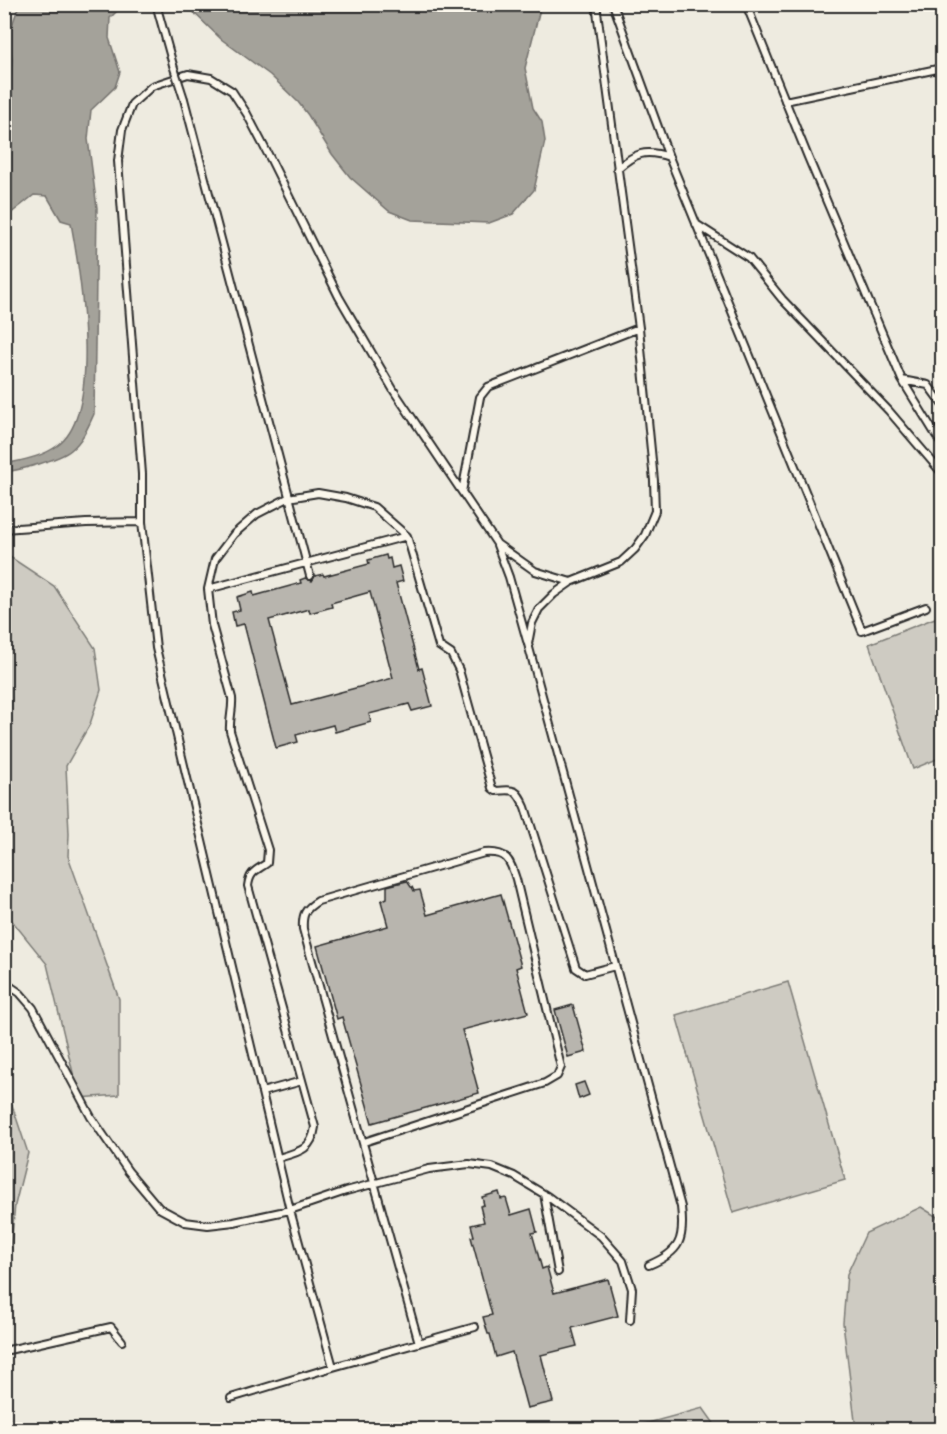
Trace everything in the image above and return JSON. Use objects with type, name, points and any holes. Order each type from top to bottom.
[{"type":"lane","points":[[156,4],[184,99],[310,576]]},
{"type":"lane","points":[[528,644],[532,623],[539,609],[554,594],[572,582],[621,562],[635,549],[645,535],[655,511],[639,328],[596,4]]},
{"type":"lane","points":[[613,4],[695,224],[862,631],[926,608]]},
{"type":"lane","points":[[746,4],[902,380],[942,445]]},
{"type":"lane","points":[[785,101],[942,68]]},
{"type":"lane","points":[[333,1367],[290,1210],[156,648],[142,522],[142,474],[118,161],[122,130],[132,104],[152,86],[188,74],[211,78],[232,91],[247,114],[339,297],[394,391],[497,544],[528,644],[681,1207],[683,1227],[679,1243],[665,1258],[649,1265]]},
{"type":"lane","points":[[617,169],[629,158],[641,153],[655,153],[669,157]]},
{"type":"lane","points":[[695,224],[749,258],[782,299],[889,411],[942,473]]},
{"type":"lane","points":[[462,492],[480,397],[488,387],[639,328]]},
{"type":"lane","points":[[902,380],[928,386],[942,404]]},
{"type":"lane","points":[[278,1158],[305,1149],[313,1139],[315,1127],[248,886],[249,877],[253,872],[267,863],[268,850],[230,731],[232,698],[212,625],[208,589],[215,559],[234,534],[257,514],[288,498],[318,494],[346,498],[374,507],[407,536],[439,646],[451,654],[459,670],[492,788],[496,791],[512,789],[519,793],[576,968],[585,974],[615,966]]},
{"type":"lane","points":[[4,529],[86,523],[142,522]]},
{"type":"lane","points":[[208,589],[407,536]]},
{"type":"lane","points":[[497,544],[535,572],[572,582]]},
{"type":"lane","points":[[364,1142],[545,1083],[557,1076],[561,1067],[516,879],[510,862],[503,855],[494,852],[484,853],[318,901],[306,908],[302,919],[419,1343]]},
{"type":"lane","points":[[4,982],[20,993],[33,1008],[91,1117],[128,1171],[159,1208],[185,1222],[208,1225],[234,1222],[290,1210],[429,1169],[469,1164],[492,1167],[514,1176],[544,1194],[601,1236],[622,1261],[632,1289],[630,1320]]},
{"type":"lane","points":[[262,1092],[302,1081]]},
{"type":"lane","points":[[544,1194],[558,1272]]},
{"type":"lane","points":[[4,1351],[111,1327],[122,1341]]},
{"type":"lane","points":[[231,1398],[475,1327]]},
{"type":"lane","points":[[4,1420],[8,1430]]},
{"type":"shaded area","points":[[19,5],[123,5],[110,18],[109,38],[120,72],[115,87],[91,110],[88,139],[97,208],[94,414],[82,438],[65,454],[39,464],[5,472],[5,464],[32,458],[51,450],[71,429],[80,405],[85,341],[83,307],[71,223],[61,220],[47,196],[34,195],[5,218],[5,76],[11,75],[9,34]]},
{"type":"shaded area","points":[[186,5],[541,5],[525,68],[533,108],[542,122],[545,141],[534,190],[513,214],[489,223],[412,220],[389,211],[350,177],[298,102],[270,75],[221,39]]},
{"type":"shaded area","points":[[4,553],[54,586],[95,648],[101,690],[90,724],[66,766],[68,856],[119,999],[119,1095],[79,1098],[47,964],[5,912]]},
{"type":"shaded area","points":[[935,618],[942,637],[942,757],[913,769],[869,644]]},
{"type":"shaded area","points":[[788,982],[845,1180],[733,1213],[676,1015]]},
{"type":"shaded area","points":[[5,1094],[12,1105],[28,1153],[15,1205],[5,1304]]},
{"type":"shaded area","points":[[921,1207],[942,1220],[942,1429],[856,1429],[843,1323],[847,1274],[866,1233]]},
{"type":"shaded area","points":[[703,1408],[718,1429],[626,1429]]},
{"type":"building","points":[[386,555],[387,559],[390,558],[392,568],[399,566],[403,581],[396,583],[419,669],[422,668],[432,706],[412,711],[409,704],[369,714],[371,722],[335,732],[333,725],[296,735],[298,742],[276,748],[244,624],[235,626],[232,612],[240,610],[237,597],[253,592],[254,596],[301,583],[300,580],[305,578],[312,581],[315,576],[323,574],[324,576],[369,564],[368,560]],"holes":[[[370,592],[393,678],[292,705],[269,620],[309,609],[310,613],[332,607],[331,603]]]},
{"type":"building","points":[[407,881],[414,891],[420,890],[427,915],[501,894],[521,966],[516,968],[528,1013],[462,1030],[479,1093],[372,1123],[342,1017],[337,1019],[317,946],[388,926],[381,901],[387,898],[387,886]]},
{"type":"building","points":[[573,1005],[586,1052],[568,1057],[555,1010]]},
{"type":"building","points":[[584,1082],[589,1095],[579,1099],[575,1085]]},
{"type":"building","points":[[499,1192],[501,1199],[506,1198],[511,1215],[531,1209],[537,1232],[532,1233],[542,1269],[547,1267],[554,1293],[608,1279],[618,1316],[572,1328],[577,1346],[541,1355],[553,1402],[527,1408],[512,1352],[496,1357],[490,1334],[488,1334],[483,1317],[492,1315],[471,1237],[474,1236],[471,1225],[484,1222],[480,1206],[484,1205],[482,1197]]}]
